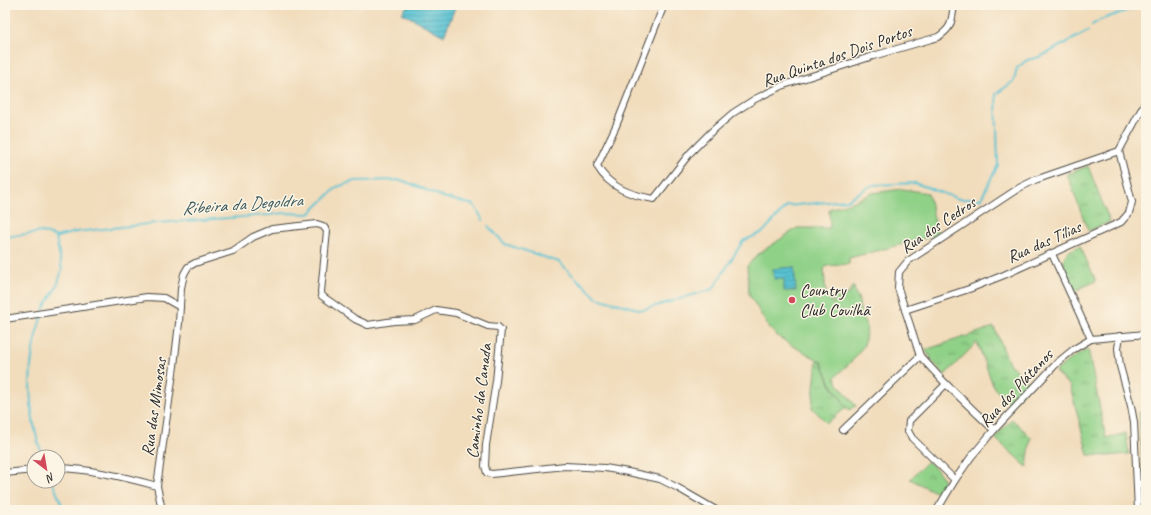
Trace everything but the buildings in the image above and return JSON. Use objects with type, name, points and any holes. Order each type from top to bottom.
[{"type":"street","name":"Rua Quinta dos Dois Portos","points":[[664,5],[618,120],[597,166],[610,182],[622,190],[637,196],[654,199],[690,153],[733,113],[755,99],[784,85],[873,56],[938,37],[951,26],[954,5]]},
{"type":"street","points":[[1119,151],[1146,102]]},
{"type":"street","name":"Rua das Tílias","points":[[905,310],[969,289],[1052,254],[1121,222],[1130,213],[1132,202],[1124,164],[1119,151]]},
{"type":"street","name":"Rua dos Cedros","points":[[994,430],[946,384],[920,356],[898,288],[898,277],[901,268],[1019,188],[1035,180],[1119,151]]},
{"type":"street","name":"Caminho da Canada","points":[[180,307],[184,274],[188,267],[194,263],[233,251],[253,238],[272,229],[316,224],[323,226],[327,231],[321,292],[322,296],[356,320],[370,326],[394,321],[415,320],[436,310],[456,313],[488,326],[498,327],[501,330],[496,381],[486,445],[485,466],[487,473],[492,474],[565,466],[605,468],[660,479],[716,510]]},
{"type":"street","points":[[1052,254],[1091,339]]},
{"type":"street","points":[[5,319],[146,297],[164,298],[180,307]]},
{"type":"street","name":"Rua das Mimosas","points":[[162,510],[157,486],[174,366],[180,307]]},
{"type":"street","name":"Rua dos Plátanos","points":[[937,510],[971,457],[994,430],[1058,362],[1074,349],[1091,339],[1146,334]]},
{"type":"street","points":[[1120,336],[1118,348],[1120,366],[1134,422],[1138,510]]},
{"type":"street","points":[[843,430],[920,356]]},
{"type":"street","points":[[946,384],[909,421],[908,431],[912,438],[955,480]]},
{"type":"street","points":[[66,469],[122,476],[157,486]]},
{"type":"street","points":[[5,473],[26,471]]},
{"type":"street","points":[[1137,484],[1146,483]]},
{"type":"green space","points":[[1088,166],[1110,222],[1088,231],[1067,174]]},
{"type":"green space","name":"Country Club Covilhã","points":[[902,189],[928,193],[938,235],[849,258],[849,264],[827,266],[824,269],[826,296],[831,296],[831,303],[834,303],[833,298],[842,298],[842,294],[850,294],[850,289],[853,289],[852,287],[854,287],[856,296],[858,296],[861,315],[867,327],[864,345],[855,358],[835,377],[838,384],[856,406],[849,410],[831,384],[822,362],[791,345],[776,335],[769,328],[749,294],[747,266],[758,254],[797,228],[830,228],[829,209],[855,201],[872,193]]},
{"type":"green space","points":[[1080,246],[1096,281],[1075,291],[1066,273],[1064,258],[1069,251]]},
{"type":"green space","points":[[994,327],[1009,363],[1030,385],[1011,405],[994,388],[977,342],[945,375],[936,366],[925,350]]},
{"type":"green space","points":[[1088,349],[1106,438],[1126,433],[1129,454],[1107,456],[1088,455],[1070,386],[1055,372],[1066,362]]},
{"type":"green space","points":[[817,360],[822,362],[830,384],[847,407],[827,423],[812,408]]},
{"type":"green space","points":[[1139,412],[1146,417],[1146,472],[1143,472]]},
{"type":"green space","points":[[1012,419],[1031,437],[1027,467],[995,438]]},
{"type":"green space","points":[[928,461],[939,472],[943,479],[942,488],[939,494],[910,479]]},
{"type":"water","points":[[408,5],[456,5],[444,36],[402,13]]},
{"type":"water","points":[[794,267],[796,291],[784,291],[784,279],[774,279],[773,269]]},
{"type":"waterway","name":"Ribeira da Degoldra","points":[[1092,25],[1100,20],[1143,5]]},
{"type":"waterway","name":"Ribeira da Degoldra","points":[[488,226],[505,244],[559,262],[597,298],[642,310],[713,289],[743,241],[763,232],[787,206],[847,200],[872,185],[915,183],[959,199],[981,199],[998,165],[996,94],[1014,81],[1017,68],[1027,60],[1040,57],[1088,31]]},
{"type":"waterway","name":"Ribeira da Degoldra","points":[[5,237],[42,232],[56,237],[76,232],[157,223],[285,213],[309,214],[337,187],[355,181],[401,180],[446,198],[474,205],[483,220]]},
{"type":"waterway","points":[[43,310],[57,286],[62,270],[56,237]]},
{"type":"waterway","points":[[40,449],[33,422],[30,386],[33,350],[42,315]]},
{"type":"waterway","points":[[55,489],[64,510]]},
{"type":"place","name":"Country Club Covilhã","points":[[792,300]]}]
